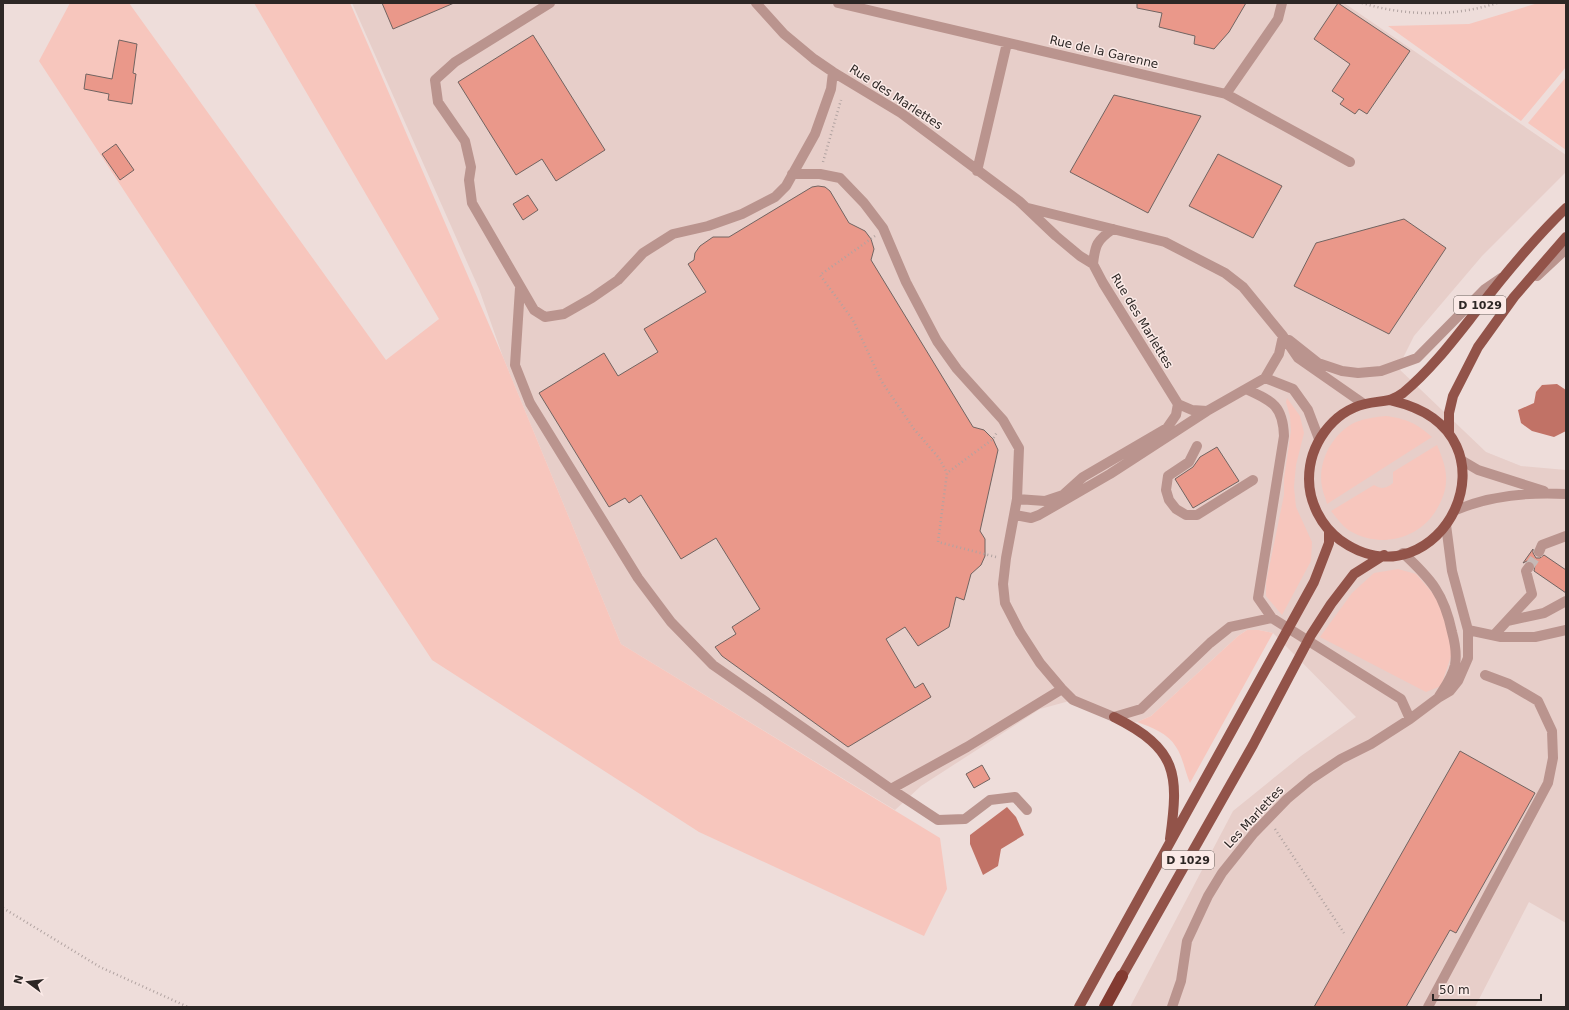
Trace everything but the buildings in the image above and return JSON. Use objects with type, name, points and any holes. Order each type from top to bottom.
[{"type":"highway","name":"D 1029","points":[[1105,1007],[1122,976]]},
{"type":"main road","name":"D 1029","points":[[1393,401],[1420,378],[1505,274],[1566,208]]},
{"type":"main road","name":"D 1029","points":[[1448,433],[1449,412],[1453,396],[1478,347],[1514,297],[1566,237]]},
{"type":"main road","points":[[1393,401],[1420,409],[1440,424],[1448,433],[1461,460],[1463,477],[1461,494],[1456,510],[1446,525],[1427,543],[1404,553],[1384,555],[1360,551],[1348,545],[1329,530],[1319,517],[1312,502],[1309,486],[1309,470],[1319,439],[1338,417],[1353,408],[1364,404],[1393,401]]},
{"type":"main road","name":"D 1029","points":[[1169,845],[1314,582],[1328,543],[1329,530]]},
{"type":"main road","name":"D 1029","points":[[1122,976],[1253,745],[1311,635],[1331,604],[1354,574],[1384,555]]},
{"type":"main road","points":[[1079,1007],[1169,845],[1175,792],[1173,774],[1169,764],[1154,743],[1128,724],[1114,717]]},
{"type":"street","points":[[550,3],[455,62],[435,80],[438,102],[465,141],[471,167],[470,180],[472,203],[534,310],[545,317],[564,314],[618,280],[643,253],[674,234],[708,226],[742,214],[776,197],[786,186],[815,134],[832,89],[832,72]]},
{"type":"street","name":"Rue des Marlettes","points":[[756,3],[784,34],[832,72],[901,113],[1026,207],[1056,236],[1080,256],[1093,264],[1103,283],[1178,404]]},
{"type":"street","name":"Rue de la Garenne","points":[[838,3],[1226,94],[1350,162]]},
{"type":"street","points":[[1226,94],[1278,19],[1282,3]]},
{"type":"street","points":[[977,171],[1007,43]]},
{"type":"street","points":[[792,174],[820,174],[840,178],[864,203],[883,228],[906,282],[937,341],[958,370],[1003,420],[1019,448],[1017,499],[1006,558],[1004,584],[1005,603],[1020,632],[1040,663],[1062,690],[1073,700],[1114,717],[1141,709],[1210,643],[1230,626],[1272,618]]},
{"type":"street","name":"Rue des Marlettes","points":[[1026,207],[1165,242],[1225,273],[1243,287],[1283,336]]},
{"type":"street","points":[[1093,264],[1095,245],[1104,235],[1113,229]]},
{"type":"street","points":[[1514,297],[1566,249]]},
{"type":"street","points":[[1283,336],[1318,363],[1342,371],[1358,373],[1381,371],[1416,358],[1485,289],[1505,274]]},
{"type":"street","points":[[520,288],[515,365],[530,403],[638,578],[671,622],[713,664],[891,789],[938,820],[965,819],[990,800],[1015,797],[1027,810]]},
{"type":"street","points":[[1015,514],[1031,518],[1039,515],[1110,474],[1207,411],[1265,378],[1279,354],[1283,336]]},
{"type":"street","points":[[1283,336],[1298,358],[1364,404]]},
{"type":"street","points":[[1265,378],[1292,389],[1308,410],[1319,439]]},
{"type":"street","points":[[1246,389],[1271,400],[1280,411],[1283,422],[1284,436],[1258,598],[1272,618],[1401,700],[1410,719]]},
{"type":"street","points":[[1017,499],[1045,501],[1063,495],[1083,477],[1167,428],[1176,415],[1178,404],[1192,410],[1207,411]]},
{"type":"street","points":[[1197,446],[1189,462],[1168,476],[1166,490],[1169,500],[1176,509],[1186,515],[1197,515],[1253,480]]},
{"type":"street","points":[[1461,460],[1478,470],[1549,493]]},
{"type":"street","points":[[1456,510],[1477,501],[1503,496],[1549,493],[1566,494]]},
{"type":"street","name":"Les Marlettes","points":[[1172,1007],[1181,981],[1187,941],[1208,896],[1222,873],[1268,818],[1287,799],[1311,779],[1341,759],[1371,744],[1410,719],[1438,698],[1450,692],[1458,681],[1468,658],[1468,630],[1452,571],[1446,525]]},
{"type":"street","points":[[1539,552],[1542,545],[1566,536]]},
{"type":"street","points":[[1404,553],[1432,583],[1444,602],[1450,616],[1456,656],[1451,677],[1438,698]]},
{"type":"street","points":[[1495,634],[1532,594],[1526,571],[1529,567]]},
{"type":"street","points":[[1507,621],[1544,613],[1566,601]]},
{"type":"street","points":[[1468,630],[1495,634],[1501,637],[1535,637],[1566,630]]},
{"type":"street","points":[[1428,1007],[1548,783],[1553,758],[1552,731],[1538,701],[1509,684],[1485,674]]},
{"type":"street","points":[[891,789],[967,747],[1062,690]]},
{"type":"path","points":[[1362,3],[1389,10],[1426,13],[1484,7],[1497,3]]},
{"type":"path","points":[[820,174],[847,80]]},
{"type":"path","points":[[871,239],[820,275],[853,320],[882,382],[914,429],[939,458],[947,473],[938,542],[985,556]]},
{"type":"path","points":[[947,473],[993,439]]},
{"type":"path","points":[[1268,818],[1344,932]]},
{"type":"path","points":[[3,908],[100,966],[188,1007]]},
{"type":"shaded area","points":[[70,3],[129,3],[386,360],[439,319],[254,3],[350,3],[503,357],[621,644],[940,838],[947,889],[924,936],[699,832],[432,660],[39,61]]},
{"type":"shaded area","points":[[352,3],[1344,3],[1566,155],[1566,172],[1482,256],[1414,336],[1398,368],[1486,452],[1521,466],[1566,470],[1566,923],[1529,902],[1475,1007],[1130,1007],[1233,811],[1301,756],[1356,717],[1273,633],[1259,630],[1247,630],[1238,636],[1151,716],[1137,722],[1128,724],[1073,700],[1040,709],[921,786],[895,810],[621,644],[503,357],[479,289]]},
{"type":"shaded area","points":[[1538,3],[1566,3],[1566,67],[1521,121],[1388,26],[1469,24]]},
{"type":"shaded area","points":[[1566,77],[1566,150],[1528,123]]},
{"type":"shaded area","points":[[1557,384],[1566,390],[1566,431],[1554,437],[1532,431],[1521,423],[1518,410],[1534,403],[1536,392],[1542,385]]},
{"type":"shaded area","points":[[1287,398],[1300,416],[1304,433],[1296,465],[1294,487],[1296,507],[1312,542],[1311,561],[1282,615],[1266,596],[1266,583],[1284,495],[1284,479],[1291,431],[1290,416],[1286,402]]},
{"type":"shaded area","points":[[1386,416],[1411,422],[1432,437],[1327,504],[1321,477],[1324,458],[1334,440],[1340,433],[1356,422]]},
{"type":"shaded area","points":[[1437,445],[1446,472],[1445,491],[1431,518],[1421,527],[1399,538],[1387,540],[1374,539],[1350,531],[1331,511],[1374,485],[1382,488],[1389,486],[1393,483],[1393,472]]},
{"type":"shaded area","points":[[1398,569],[1416,574],[1436,597],[1450,630],[1453,650],[1441,686],[1426,692],[1320,637],[1352,593],[1374,573]]},
{"type":"shaded area","points":[[1247,630],[1259,630],[1273,633],[1190,783],[1180,755],[1173,742],[1159,731],[1137,722],[1151,716],[1238,636]]},
{"type":"shaded area","points":[[1007,807],[1016,817],[1024,835],[1001,849],[998,866],[983,875],[970,844],[970,835]]},
{"type":"tunnel","points":[[1529,567],[1539,552]]}]
